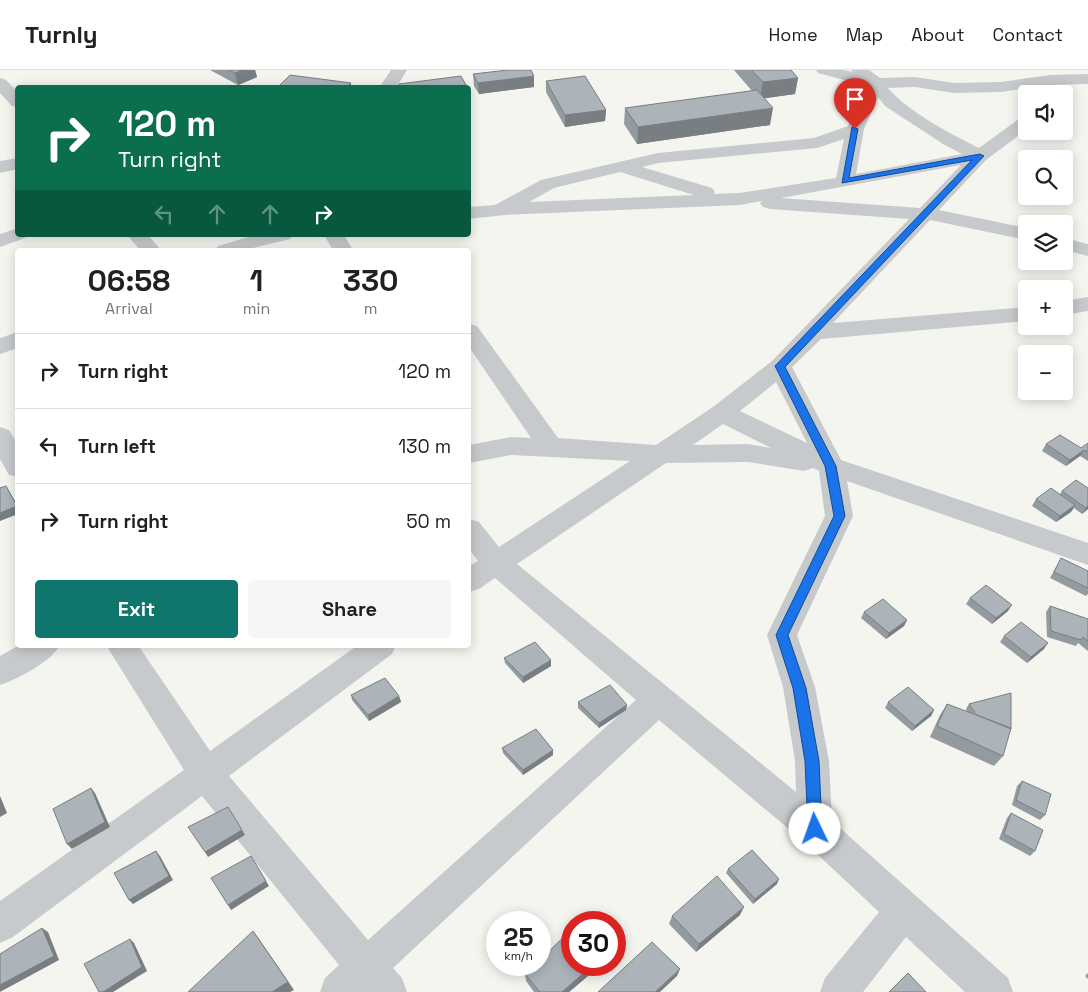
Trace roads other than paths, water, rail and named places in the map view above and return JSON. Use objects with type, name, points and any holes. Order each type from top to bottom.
[{"type":"street","points":[[389,85],[399,70]]},
{"type":"street","points":[[824,70],[876,83],[915,82],[954,88],[1001,87],[1050,80],[1088,79]]},
{"type":"street","points":[[859,70],[876,83],[890,102],[950,140],[980,156]]},
{"type":"street","points":[[844,182],[855,129],[876,83]]},
{"type":"street","points":[[1073,92],[1088,86]]},
{"type":"street","points":[[780,366],[927,214],[980,156],[1018,128]]},
{"type":"street","points":[[500,210],[548,184],[621,166],[658,158],[817,142],[855,129]]},
{"type":"street","points":[[471,214],[500,210],[739,199],[844,182],[980,156]]},
{"type":"street","points":[[0,167],[15,164]]},
{"type":"street","points":[[621,166],[680,186],[739,199],[787,206],[927,214],[1018,232]]},
{"type":"street","points":[[0,241],[15,235]]},
{"type":"street","points":[[139,237],[149,248]]},
{"type":"street","points":[[231,248],[267,237]]},
{"type":"street","points":[[272,237],[297,248]]},
{"type":"street","points":[[335,237],[342,248]]},
{"type":"street","points":[[1073,246],[1088,250]]},
{"type":"street","points":[[1073,306],[1088,304]]},
{"type":"street","points":[[471,580],[722,413],[780,366],[815,332],[1018,315]]},
{"type":"street","points":[[471,334],[551,447]]},
{"type":"street","points":[[0,347],[15,340]]},
{"type":"street","points":[[780,366],[830,466],[839,516],[782,635],[799,688],[812,761],[815,829]]},
{"type":"street","points":[[722,413],[830,466],[1088,554]]},
{"type":"street","points":[[0,436],[15,464]]},
{"type":"street","points":[[471,454],[510,446],[551,447],[659,454],[748,454],[830,466]]},
{"type":"street","points":[[0,480],[15,472]]},
{"type":"street","points":[[471,532],[495,562],[658,700],[815,829],[994,992]]},
{"type":"street","points":[[0,672],[40,648]]},
{"type":"street","points":[[123,648],[205,773],[364,984],[658,700]]},
{"type":"street","points":[[0,924],[377,648]]},
{"type":"street","points":[[839,992],[904,910]]}]
